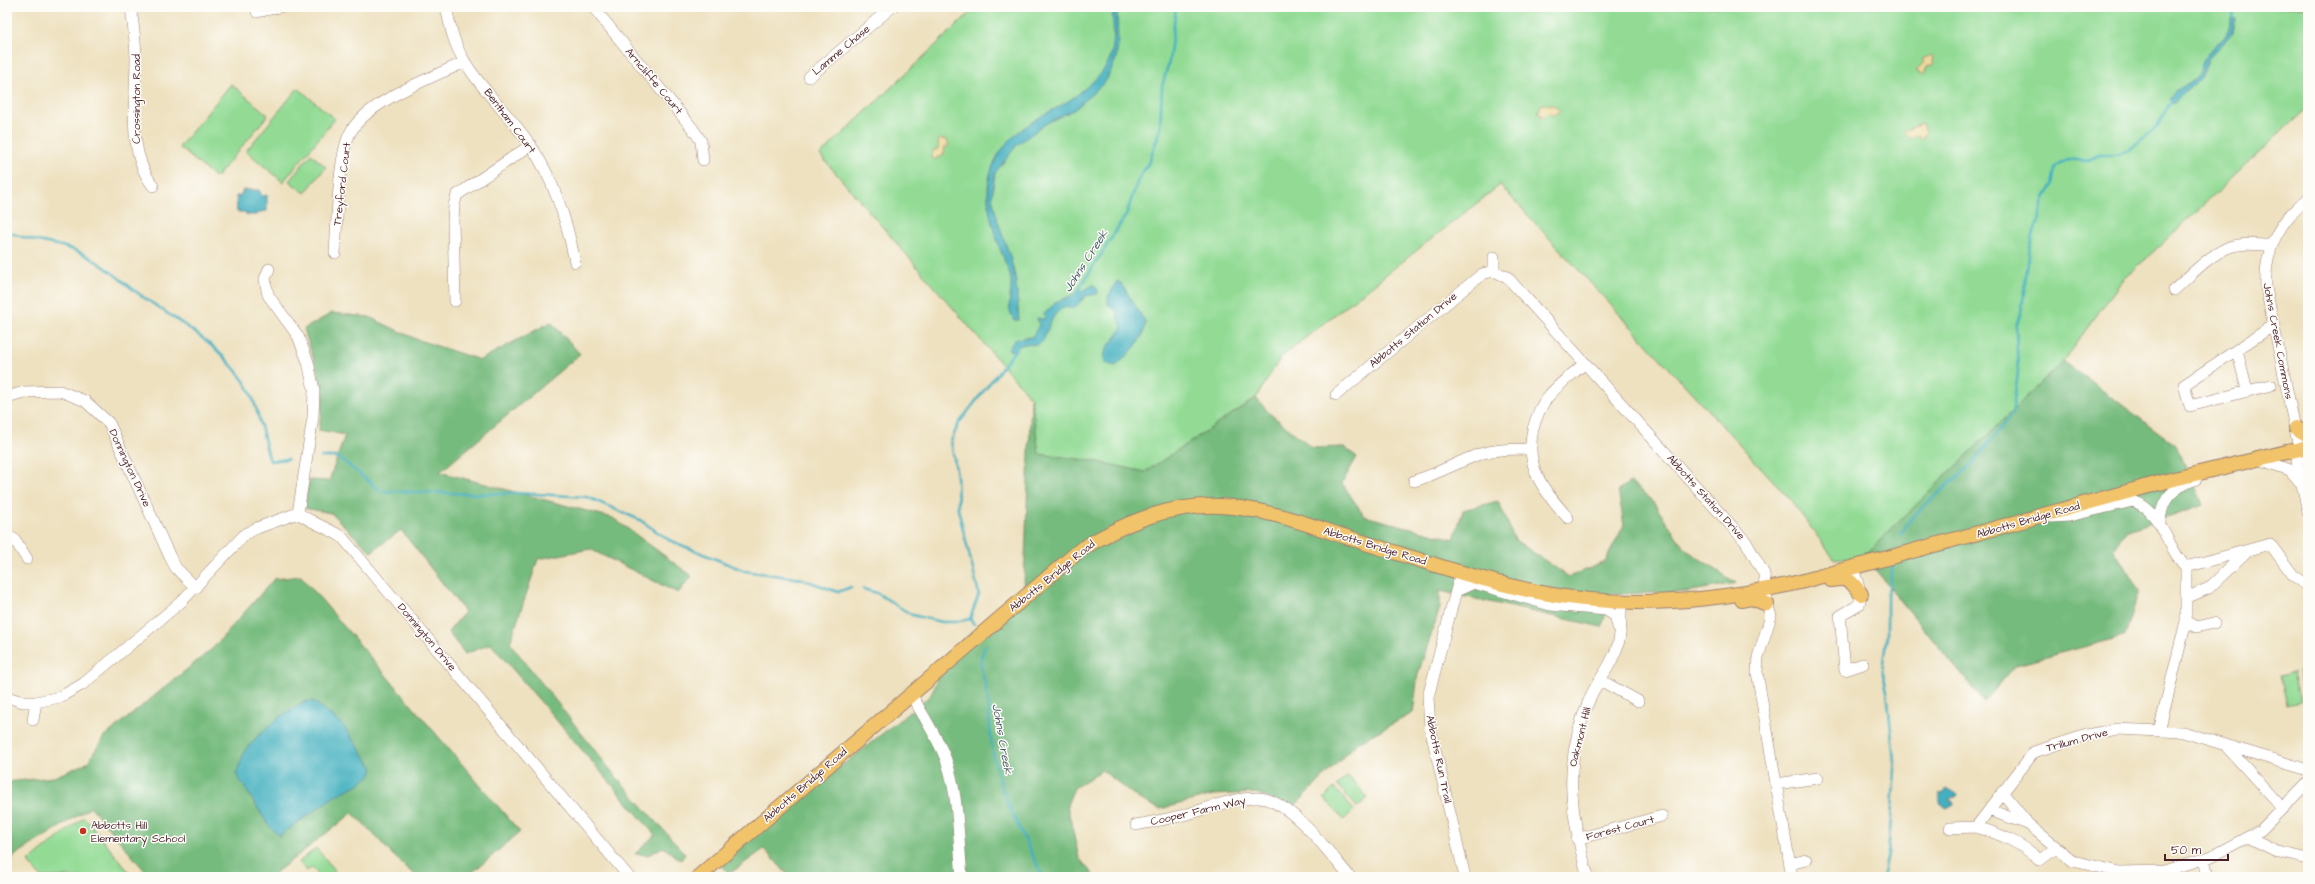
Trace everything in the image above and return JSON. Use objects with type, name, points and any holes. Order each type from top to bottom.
[{"type":"main road","name":"Abbotts Bridge Road","points":[[698,877],[1080,550],[1107,533],[1161,512],[1195,507],[1219,506],[1249,508],[1461,572],[1539,592],[1620,602],[1662,602],[1701,599],[1767,590],[1860,566],[2220,467],[2304,447]]},
{"type":"main road","name":"Abbotts Bridge Road","points":[[1800,582],[1801,586],[1807,587],[1846,578],[1851,580],[1861,594]]},
{"type":"main road","name":"Abbotts Bridge Road","points":[[1701,599],[1710,606],[1752,598],[1767,604]]},
{"type":"street","name":"Crossington Road","points":[[131,7],[136,57],[135,139],[140,164],[153,186]]},
{"type":"street","points":[[257,12],[280,7]]},
{"type":"street","name":"Bentham Court","points":[[446,7],[450,27],[465,62],[531,145],[554,190],[570,236],[575,262]]},
{"type":"street","name":"Arncliffe Court","points":[[593,7],[693,129],[701,141],[703,160]]},
{"type":"street","name":"Lamme Chase","points":[[809,77],[892,7]]},
{"type":"street","name":"Treyford Court","points":[[335,253],[345,146],[358,122],[384,101],[465,62]]},
{"type":"street","points":[[455,301],[453,220],[454,205],[457,195],[531,145]]},
{"type":"street","name":"Johns Creek Commons","points":[[2304,447],[2302,432],[2274,325],[2266,288],[2265,272],[2270,245],[2287,218],[2308,199]]},
{"type":"street","points":[[2174,290],[2211,257],[2227,248],[2248,244],[2270,245]]},
{"type":"street","points":[[1494,257],[1494,270]]},
{"type":"street","points":[[7,697],[23,702],[36,702],[60,697],[83,684],[196,588],[245,534],[298,513],[305,457],[313,417],[314,390],[308,362],[298,336],[268,295],[265,279],[269,269]]},
{"type":"street","name":"Abbotts Station Drive","points":[[1336,395],[1482,274],[1494,270],[1507,277],[1746,542],[1764,574],[1767,590],[1767,604],[1771,616],[1758,657],[1757,672],[1792,877]]},
{"type":"street","points":[[2271,385],[2190,406],[2184,385],[2274,325]]},
{"type":"street","points":[[2237,350],[2247,390]]},
{"type":"street","points":[[1568,518],[1548,494],[1536,475],[1530,449],[1535,419],[1540,407],[1548,397],[1585,363]]},
{"type":"street","name":"Donnington Drive","points":[[7,397],[24,392],[60,390],[85,401],[109,424],[144,496],[170,557],[176,568],[196,588]]},
{"type":"street","points":[[2304,447],[2308,460]]},
{"type":"street","points":[[2304,447],[2297,461],[2308,512]]},
{"type":"street","points":[[1414,481],[1435,475],[1479,455],[1506,450],[1530,449]]},
{"type":"street","points":[[2257,458],[2290,470],[2303,488]]},
{"type":"street","points":[[2160,522],[2165,501],[2175,488],[2220,467]]},
{"type":"street","points":[[2039,517],[2069,516],[2133,501],[2148,510],[2160,522],[2172,550],[2186,567],[2186,621],[2159,731]]},
{"type":"street","name":"Donnington Drive","points":[[298,513],[310,521],[325,526],[342,537],[629,877]]},
{"type":"street","points":[[7,534],[16,540],[26,559]]},
{"type":"street","points":[[2186,567],[2270,544],[2293,575],[2308,586]]},
{"type":"street","points":[[2186,598],[2209,588],[2248,550]]},
{"type":"street","points":[[1860,566],[1861,594],[1859,605],[1840,616],[1845,670],[1863,664]]},
{"type":"street","name":"Abbotts Run Trail","points":[[1461,572],[1428,697],[1430,727],[1465,877]]},
{"type":"street","points":[[1456,591],[1474,583],[1550,605],[1606,610],[1614,616],[1619,633]]},
{"type":"street","name":"Oakmont Hill","points":[[1588,877],[1578,840],[1570,780],[1573,756],[1581,720],[1590,697],[1616,652],[1619,633],[1620,602]]},
{"type":"street","points":[[2186,621],[2197,627],[2211,625],[2214,622]]},
{"type":"street","points":[[1600,680],[1638,701]]},
{"type":"street","points":[[912,694],[941,748],[950,775],[958,823],[962,877]]},
{"type":"street","points":[[33,720],[36,702]]},
{"type":"street","name":"Trillum Drive","points":[[1976,827],[2034,752],[2086,735],[2117,729],[2182,732],[2308,770]]},
{"type":"street","points":[[2225,745],[2283,809]]},
{"type":"street","points":[[1776,784],[1818,778]]},
{"type":"street","points":[[2002,792],[2028,824],[2056,848],[2073,861],[2106,873],[2164,871],[2204,859],[2261,830],[2308,782]]},
{"type":"street","name":"Cooper Farm Way","points":[[1136,825],[1184,816],[1242,800],[1259,798],[1277,805],[1303,822],[1350,877]]},
{"type":"street","points":[[1988,810],[2028,824]]},
{"type":"street","name":"Forest Court","points":[[1578,840],[1662,816]]},
{"type":"street","points":[[1950,828],[1976,827],[2001,834],[2026,848],[2040,860],[2056,848]]},
{"type":"street","points":[[2248,837],[2280,852],[2308,859]]},
{"type":"street","points":[[2204,859],[2208,877]]},
{"type":"street","points":[[1790,864],[1806,860]]},
{"type":"green space","points":[[976,7],[2308,7],[2308,107],[2121,282],[2063,361],[1864,556],[1834,559],[1790,499],[1500,185],[1281,357],[1256,398],[1145,472],[1094,461],[1039,454],[1031,398],[820,155]]},
{"type":"green space","points":[[231,84],[268,115],[216,178],[179,147]]},
{"type":"green space","points":[[298,88],[335,119],[283,182],[246,151]]},
{"type":"green space","points":[[311,154],[326,167],[305,193],[289,181]]},
{"type":"green space","points":[[332,313],[369,317],[416,339],[480,360],[551,322],[580,354],[440,472],[613,518],[692,576],[678,593],[590,549],[538,559],[510,643],[612,772],[685,854],[681,860],[663,847],[648,855],[635,854],[655,835],[491,644],[465,654],[448,632],[465,612],[401,530],[371,552],[331,513],[304,508],[309,480],[329,481],[345,435],[319,430],[324,392],[304,329]]},
{"type":"green space","points":[[2063,361],[2176,445],[2203,504],[2126,531],[2113,548],[2139,591],[2125,636],[2016,665],[1984,702],[1864,556]]},
{"type":"green space","points":[[1031,398],[1039,454],[1094,461],[1145,472],[1256,398],[1269,413],[1313,448],[1344,447],[1357,457],[1342,483],[1364,516],[1454,539],[1463,510],[1498,501],[1515,540],[1569,577],[1605,562],[1624,525],[1618,490],[1630,482],[1651,499],[1685,549],[1736,583],[1687,592],[1611,594],[1602,627],[1440,591],[1440,608],[1418,674],[1413,713],[1358,742],[1293,808],[1256,793],[1213,795],[1160,809],[1139,799],[1102,770],[1074,788],[1067,805],[1079,858],[1095,877],[790,877],[764,849],[729,874],[722,865],[753,836],[931,695],[946,655],[1024,587]]},
{"type":"green space","points":[[301,576],[520,832],[467,877],[425,878],[420,877],[405,867],[352,813],[270,877],[150,877],[91,807],[17,854],[7,864],[7,782],[54,777],[87,763],[104,737],[213,648],[274,579]]},
{"type":"green space","points":[[2308,669],[2308,700],[2305,701],[2298,672]]},
{"type":"green space","points":[[2293,673],[2300,702],[2286,705],[2279,676]]},
{"type":"green space","points":[[1348,776],[1368,798],[1357,807],[1337,785]]},
{"type":"green space","points":[[1334,788],[1354,810],[1344,820],[1324,798]]},
{"type":"green space","name":"Abbotts Hill Elementary School","points":[[84,817],[133,877],[41,877],[28,862]]},
{"type":"green space","points":[[316,848],[335,870],[325,877],[320,877],[312,867],[307,871],[299,862]]},
{"type":"sand","points":[[1932,55],[1934,65],[1928,65],[1924,74],[1919,75],[1919,72],[1916,71],[1924,62],[1922,59]]},
{"type":"sand","points":[[1542,104],[1554,105],[1560,111],[1552,116],[1550,113],[1541,118],[1541,114],[1538,112]]},
{"type":"sand","points":[[1921,124],[1926,132],[1921,140],[1917,136],[1910,138],[1905,134],[1904,131]]},
{"type":"sand","points":[[939,139],[947,140],[949,146],[943,148],[945,151],[943,155],[933,160],[931,158],[933,151],[938,149]]},
{"type":"water","points":[[1113,7],[1117,7],[1118,46],[1116,59],[1106,81],[1075,109],[1047,123],[1018,144],[995,173],[992,197],[998,222],[1011,259],[1016,281],[1019,320],[1014,320],[1011,314],[1009,302],[1011,278],[994,229],[989,209],[988,190],[991,172],[998,155],[1012,138],[1032,122],[1077,95],[1096,79],[1106,66],[1111,55],[1114,37]]},
{"type":"water","points":[[2231,18],[2236,18],[2233,32],[2208,59],[2202,77],[2173,103],[2169,98],[2172,94],[2197,76],[2200,72],[2203,60],[2216,43],[2222,39],[2229,30]]},
{"type":"water","points":[[243,190],[259,190],[262,196],[267,195],[267,211],[260,212],[257,215],[247,215],[244,212],[237,212],[236,196],[240,196]]},
{"type":"water","points":[[1117,281],[1121,283],[1145,321],[1145,327],[1136,346],[1116,366],[1105,363],[1105,352],[1122,327],[1116,311],[1108,304],[1108,297]]},
{"type":"water","points":[[1094,285],[1098,290],[1098,294],[1086,296],[1073,309],[1066,306],[1061,309],[1054,317],[1041,343],[1035,345],[1022,345],[1014,351],[1009,350],[1008,348],[1016,339],[1032,337],[1039,325],[1037,318],[1045,319],[1044,314],[1055,303]]},
{"type":"water","points":[[313,701],[342,724],[373,768],[371,775],[359,784],[335,796],[279,836],[269,826],[236,774],[245,750],[257,737],[281,716],[304,702]]},
{"type":"water","points":[[1947,788],[1957,794],[1956,797],[1950,798],[1950,801],[1953,801],[1954,804],[1947,808],[1939,803],[1939,794],[1944,793]]},
{"type":"waterway","name":"Johns Creek","points":[[1074,297],[1126,215],[1138,180],[1150,160],[1160,129],[1162,86],[1169,62],[1176,7]]},
{"type":"waterway","points":[[2232,7],[2233,20]]},
{"type":"waterway","points":[[1900,535],[1913,516],[1972,464],[2012,414],[2018,373],[2016,327],[2022,308],[2030,246],[2045,198],[2052,186],[2055,168],[2068,159],[2086,161],[2099,155],[2117,155],[2128,151],[2157,126],[2172,99]]},
{"type":"waterway","points":[[7,231],[29,239],[68,248],[87,256],[208,343],[233,367],[249,389],[256,408],[270,461],[288,459]]},
{"type":"waterway","name":"Johns Creek","points":[[970,619],[979,594],[958,509],[957,476],[951,441],[959,423],[1016,349]]},
{"type":"waterway","points":[[321,457],[338,457],[381,491],[483,494],[518,493],[587,497],[640,520],[669,540],[745,571],[802,579],[838,592],[851,587]]},
{"type":"waterway","points":[[1883,877],[1888,854],[1895,771],[1887,691],[1882,670],[1887,635],[1887,598],[1893,565]]},
{"type":"waterway","points":[[863,589],[877,593],[912,615],[941,622],[955,622],[970,619]]},
{"type":"waterway","name":"Johns Creek","points":[[970,619],[974,624]]},
{"type":"waterway","name":"Johns Creek","points":[[986,645],[981,659],[981,664],[986,687],[995,762],[1006,799],[1043,877]]},
{"type":"place","name":"Abbotts Hill Elementary School","points":[[83,831]]}]
